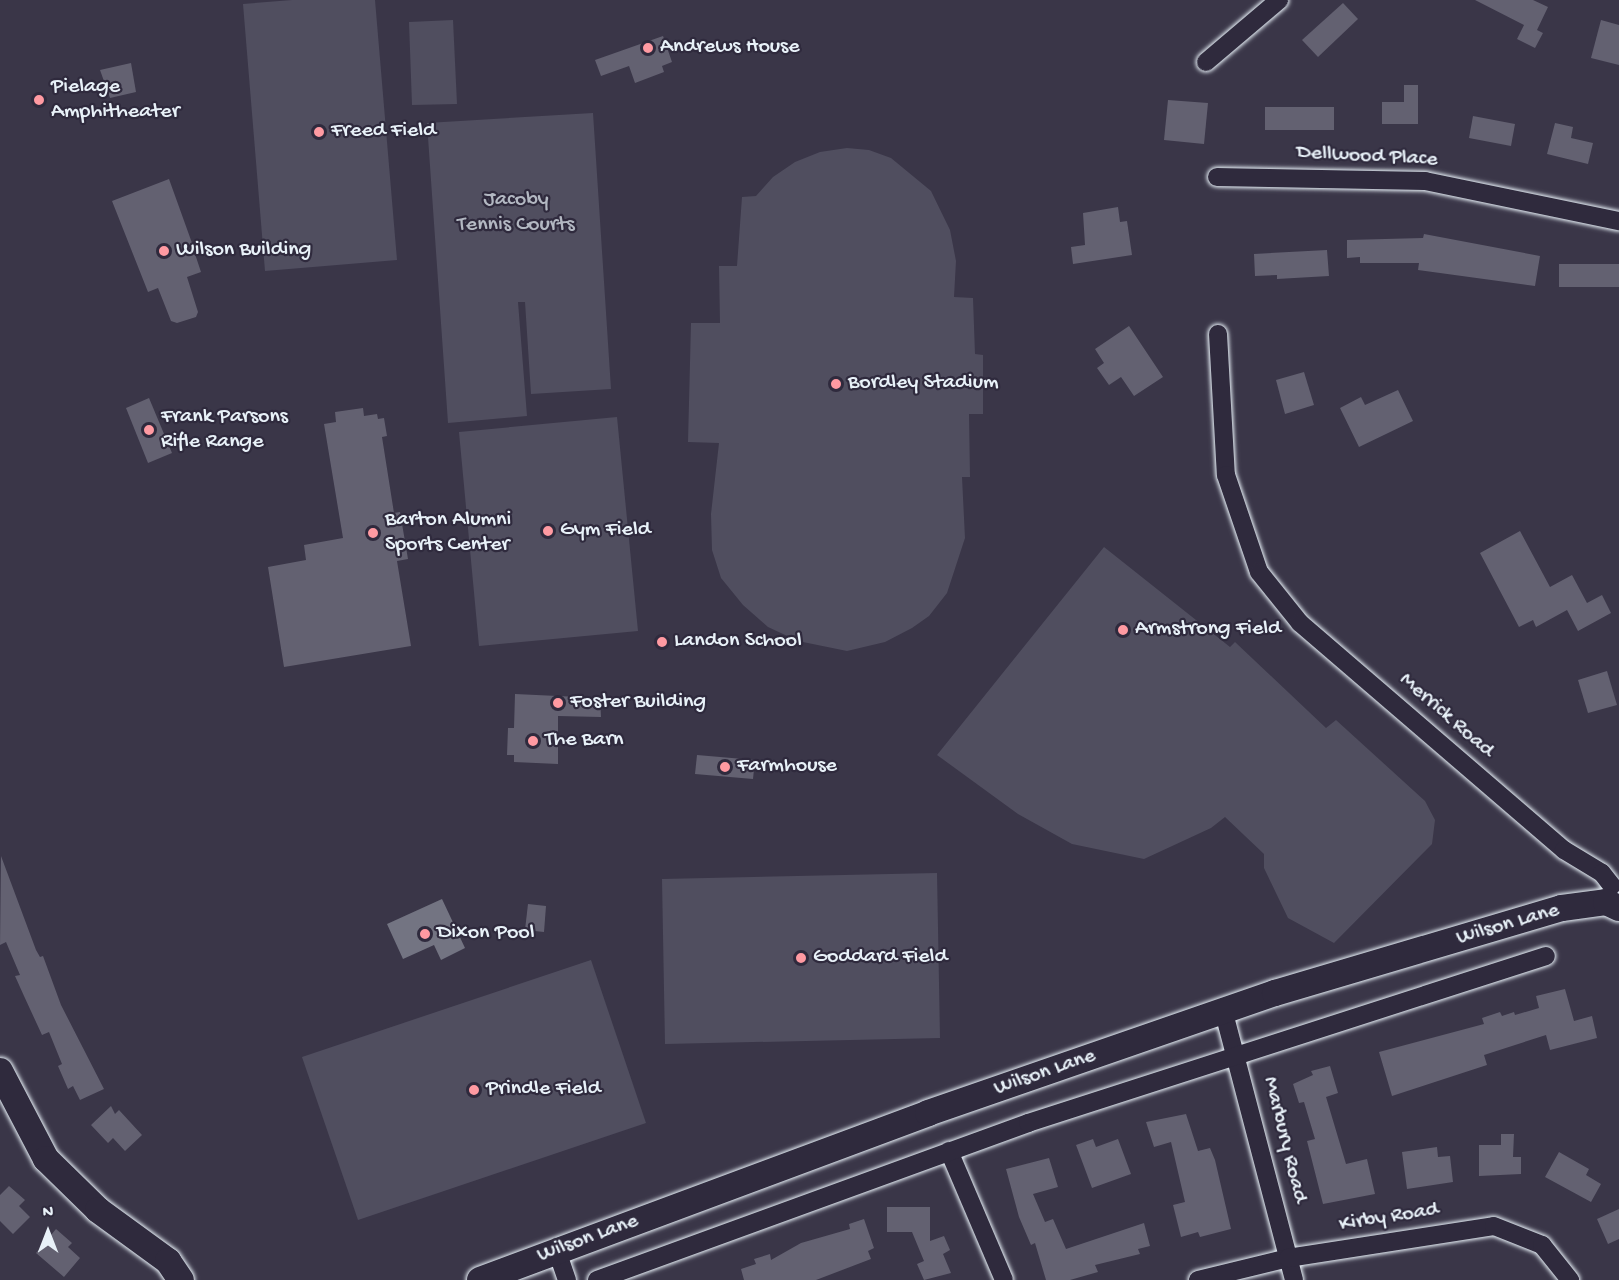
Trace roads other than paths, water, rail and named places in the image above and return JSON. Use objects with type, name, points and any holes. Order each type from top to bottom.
[{"type":"main road","name":"Wilson Lane","points":[[480,1280],[928,1113],[1224,1013],[1275,993],[1562,908],[1614,895]]},
{"type":"main road","points":[[0,1071],[46,1159],[98,1209],[168,1262],[181,1280]]},
{"type":"street","points":[[1206,62],[1279,0]]},
{"type":"street","name":"Dellwood Place","points":[[1216,177],[1425,181],[1619,221]]},
{"type":"street","name":"Merrick Road","points":[[1218,334],[1226,475],[1259,572],[1300,623],[1564,850],[1602,873],[1614,895]]},
{"type":"street","name":"Wilson Lane","points":[[597,1280],[949,1151],[1546,956]]},
{"type":"street","name":"Marbury Road","points":[[1224,1013],[1238,1056],[1294,1280]]},
{"type":"street","points":[[949,1151],[1004,1280]]},
{"type":"street","name":"Kirby Road","points":[[1198,1280],[1288,1258],[1494,1226],[1542,1245],[1569,1280]]},
{"type":"street","points":[[557,1251],[567,1280]]},
{"type":"water","name":"Dixon Pool","points":[[442,899],[465,948],[441,960],[434,945],[403,959],[387,924]]},
{"type":"place","name":"Andrews House","points":[[648,48]]},
{"type":"place","name":"Pielage Amphitheater","points":[[39,100]]},
{"type":"place","name":"Freed Field","points":[[319,132]]},
{"type":"place","name":"Wilson Building","points":[[164,251]]},
{"type":"place","name":"Bordley Stadium","points":[[836,384]]},
{"type":"place","name":"Frank Parsons Rifle Range","points":[[149,430]]},
{"type":"place","name":"Gym Field","points":[[548,531]]},
{"type":"place","name":"Barton Alumni Sports Center","points":[[373,533]]},
{"type":"place","name":"Armstrong Field","points":[[1123,630]]},
{"type":"place","name":"Landon School","points":[[662,642]]},
{"type":"place","name":"Foster Building","points":[[558,703]]},
{"type":"place","name":"The Barn","points":[[533,741]]},
{"type":"place","name":"Farmhouse","points":[[725,767]]},
{"type":"place","name":"Dixon Pool","points":[[425,934]]},
{"type":"place","name":"Goddard Field","points":[[801,958]]},
{"type":"place","name":"Prindle Field","points":[[474,1090]]},
{"type":"park label","name":"Jacoby Tennis Courts","points":[[516,212]]}]
